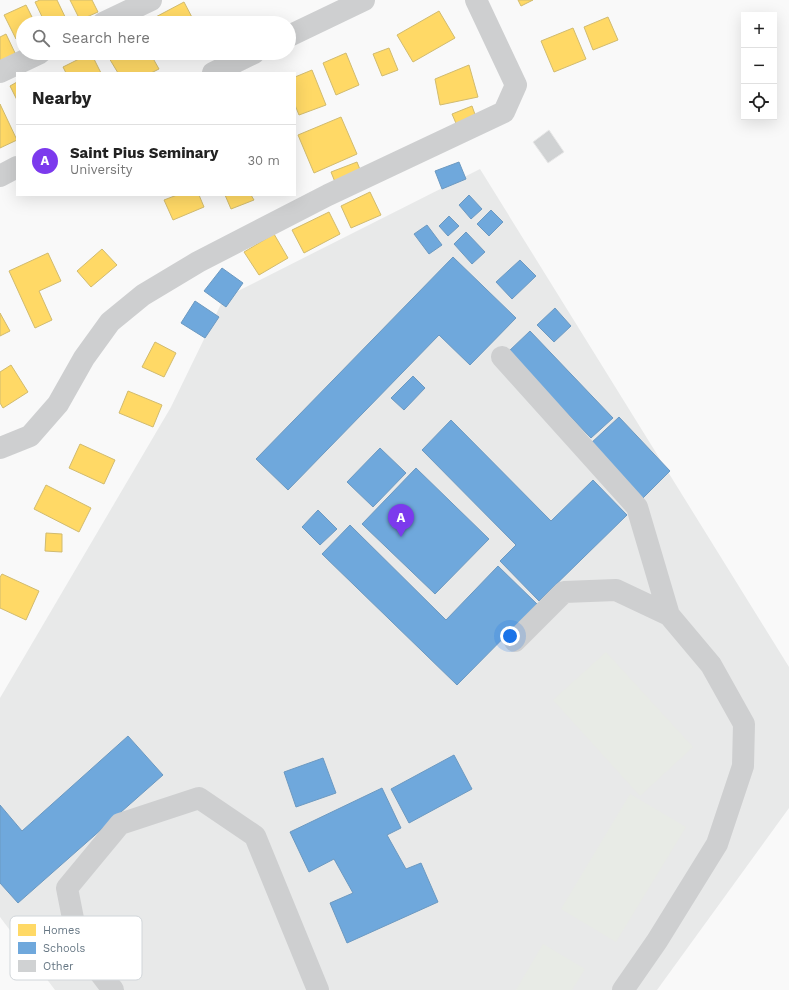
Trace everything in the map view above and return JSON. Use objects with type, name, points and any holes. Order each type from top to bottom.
[{"type":"street","points":[[118,16],[151,0]]},
{"type":"street","points":[[296,33],[364,0]]},
{"type":"street","points":[[0,448],[30,436],[58,404],[84,358],[110,322],[144,295],[198,262],[328,195],[504,112],[516,85],[476,0]]},
{"type":"street","points":[[0,72],[25,60]]},
{"type":"street","points":[[215,72],[240,60]]},
{"type":"street","points":[[0,176],[16,168]]},
{"type":"street","points":[[502,357],[637,507],[669,615],[711,665],[744,724],[743,766],[717,844],[657,941],[623,990]]},
{"type":"street","points":[[515,641],[564,592],[616,590],[669,615]]},
{"type":"street","points":[[72,916],[67,888],[120,824],[200,798],[255,836],[318,990]]},
{"type":"street","points":[[105,980],[113,990]]},
{"type":"shaded area","points":[[480,169],[789,667],[789,808],[657,990],[55,990],[47,980],[142,980],[142,916],[10,916],[10,930],[0,917],[0,698],[171,407],[224,298]]},
{"type":"shaded area","points":[[606,652],[693,747],[640,796],[553,700]]},
{"type":"shaded area","points":[[630,794],[686,827],[616,942],[561,909]]},
{"type":"shaded area","points":[[543,944],[585,969],[572,990],[516,990]]},
{"type":"building: Homes","points":[[40,0],[57,0],[65,16],[42,16],[35,2]]},
{"type":"building: Homes","points":[[70,0],[92,0],[98,12],[89,16],[78,16]]},
{"type":"building: Homes","points":[[518,0],[533,0],[521,6]]},
{"type":"building: Homes","points":[[184,2],[191,16],[158,16]]},
{"type":"building: Homes","points":[[26,5],[32,16],[16,16],[16,39],[4,15]]},
{"type":"building: Homes","points":[[439,11],[455,38],[413,62],[397,35]]},
{"type":"building: Homes","points":[[608,17],[618,40],[593,50],[584,27]]},
{"type":"building: Homes","points":[[573,28],[586,59],[554,72],[541,41]]},
{"type":"building: Homes","points":[[6,34],[16,55],[0,63],[0,37]]},
{"type":"building: Homes","points":[[389,48],[398,70],[382,76],[373,54]]},
{"type":"building: Homes","points":[[346,53],[359,85],[336,95],[323,63]]},
{"type":"building: Homes","points":[[77,60],[94,60],[100,72],[66,72],[63,67]]},
{"type":"building: Homes","points":[[110,60],[154,60],[159,69],[153,72],[117,72]]},
{"type":"building: Homes","points":[[469,65],[478,97],[440,105],[435,79]]},
{"type":"building: Homes","points":[[312,70],[326,105],[299,115],[296,108],[296,77]]},
{"type":"building: Homes","points":[[16,83],[16,98],[10,86]]},
{"type":"building: Homes","points":[[0,104],[16,140],[0,148]]},
{"type":"building: Homes","points":[[472,106],[477,120],[458,128],[452,114]]},
{"type":"building: Homes","points":[[341,117],[357,154],[314,173],[298,135]]},
{"type":"building: Homes","points":[[357,162],[363,177],[337,187],[331,172]]},
{"type":"building: Homes","points":[[370,192],[381,215],[351,228],[341,206]]},
{"type":"building: Homes","points":[[174,196],[199,196],[204,207],[173,220],[164,200]]},
{"type":"building: Homes","points":[[225,196],[252,196],[254,200],[231,209]]},
{"type":"building: Homes","points":[[329,212],[340,234],[304,253],[292,230]]},
{"type":"building: Homes","points":[[274,234],[288,258],[259,275],[244,252]]},
{"type":"building: Homes","points":[[102,249],[117,265],[91,287],[77,271]]},
{"type":"building: Homes","points":[[48,253],[61,281],[39,291],[52,320],[35,328],[9,271]]},
{"type":"building: Homes","points":[[0,313],[10,331],[0,336]]},
{"type":"building: Homes","points":[[155,342],[176,353],[164,377],[142,367]]},
{"type":"building: Homes","points":[[11,365],[28,392],[3,408],[0,403],[0,372]]},
{"type":"building: Homes","points":[[128,391],[162,405],[153,427],[119,413]]},
{"type":"building: Homes","points":[[80,444],[115,460],[104,484],[69,468]]},
{"type":"building: Homes","points":[[46,485],[91,508],[79,532],[34,509]]},
{"type":"building: Homes","points":[[46,533],[62,534],[62,552],[45,551]]},
{"type":"building: Homes","points":[[2,574],[39,591],[26,620],[0,608],[0,577]]},
{"type":"building: Schools","points":[[459,162],[466,179],[442,189],[435,171]]},
{"type":"building: Schools","points":[[469,195],[482,209],[471,219],[459,205]]},
{"type":"building: Schools","points":[[491,210],[503,222],[489,236],[477,224]]},
{"type":"building: Schools","points":[[449,216],[459,226],[448,236],[439,226]]},
{"type":"building: Schools","points":[[427,225],[442,245],[429,254],[414,234]]},
{"type":"building: Schools","points":[[466,232],[485,252],[472,264],[454,244]]},
{"type":"building: Schools","points":[[453,257],[516,318],[470,365],[439,335],[288,490],[256,459]]},
{"type":"building: Schools","points":[[520,260],[536,276],[512,299],[496,282]]},
{"type":"building: Schools","points":[[222,268],[243,283],[226,307],[204,291]]},
{"type":"building: Schools","points":[[195,301],[219,317],[205,338],[181,323]]},
{"type":"building: Schools","points":[[555,308],[571,326],[554,342],[537,325]]},
{"type":"building: Schools","points":[[530,331],[613,418],[591,438],[508,352]]},
{"type":"building: Schools","points":[[413,376],[425,388],[404,410],[391,398]]},
{"type":"building: Schools","points":[[619,417],[670,471],[642,499],[590,444]]},
{"type":"building: Schools","points":[[451,420],[551,521],[593,480],[627,515],[539,601],[500,561],[516,545],[422,450]]},
{"type":"building: Schools","points":[[380,448],[406,473],[373,507],[347,482]]},
{"type":"building: Schools","points":[[416,468],[489,539],[435,594],[362,524]]},
{"type":"building: Schools","points":[[318,510],[337,529],[320,545],[302,527]]},
{"type":"building: Schools","points":[[350,525],[446,620],[498,566],[537,604],[457,685],[322,554]]},
{"type":"building: Schools","points":[[128,736],[163,775],[18,903],[0,883],[0,805],[22,831]]},
{"type":"building: Schools","points":[[454,755],[472,789],[409,823],[391,789]]},
{"type":"building: Schools","points":[[323,758],[336,793],[296,807],[284,772]]},
{"type":"building: Schools","points":[[382,788],[401,828],[387,835],[406,869],[421,863],[438,902],[347,943],[330,903],[353,893],[334,859],[309,872],[290,832]]},
{"type":"building: Other","points":[[549,130],[564,152],[548,163],[533,142]]},
{"type":"place","name":"Saint Pius Seminary","points":[[401,537]]}]
